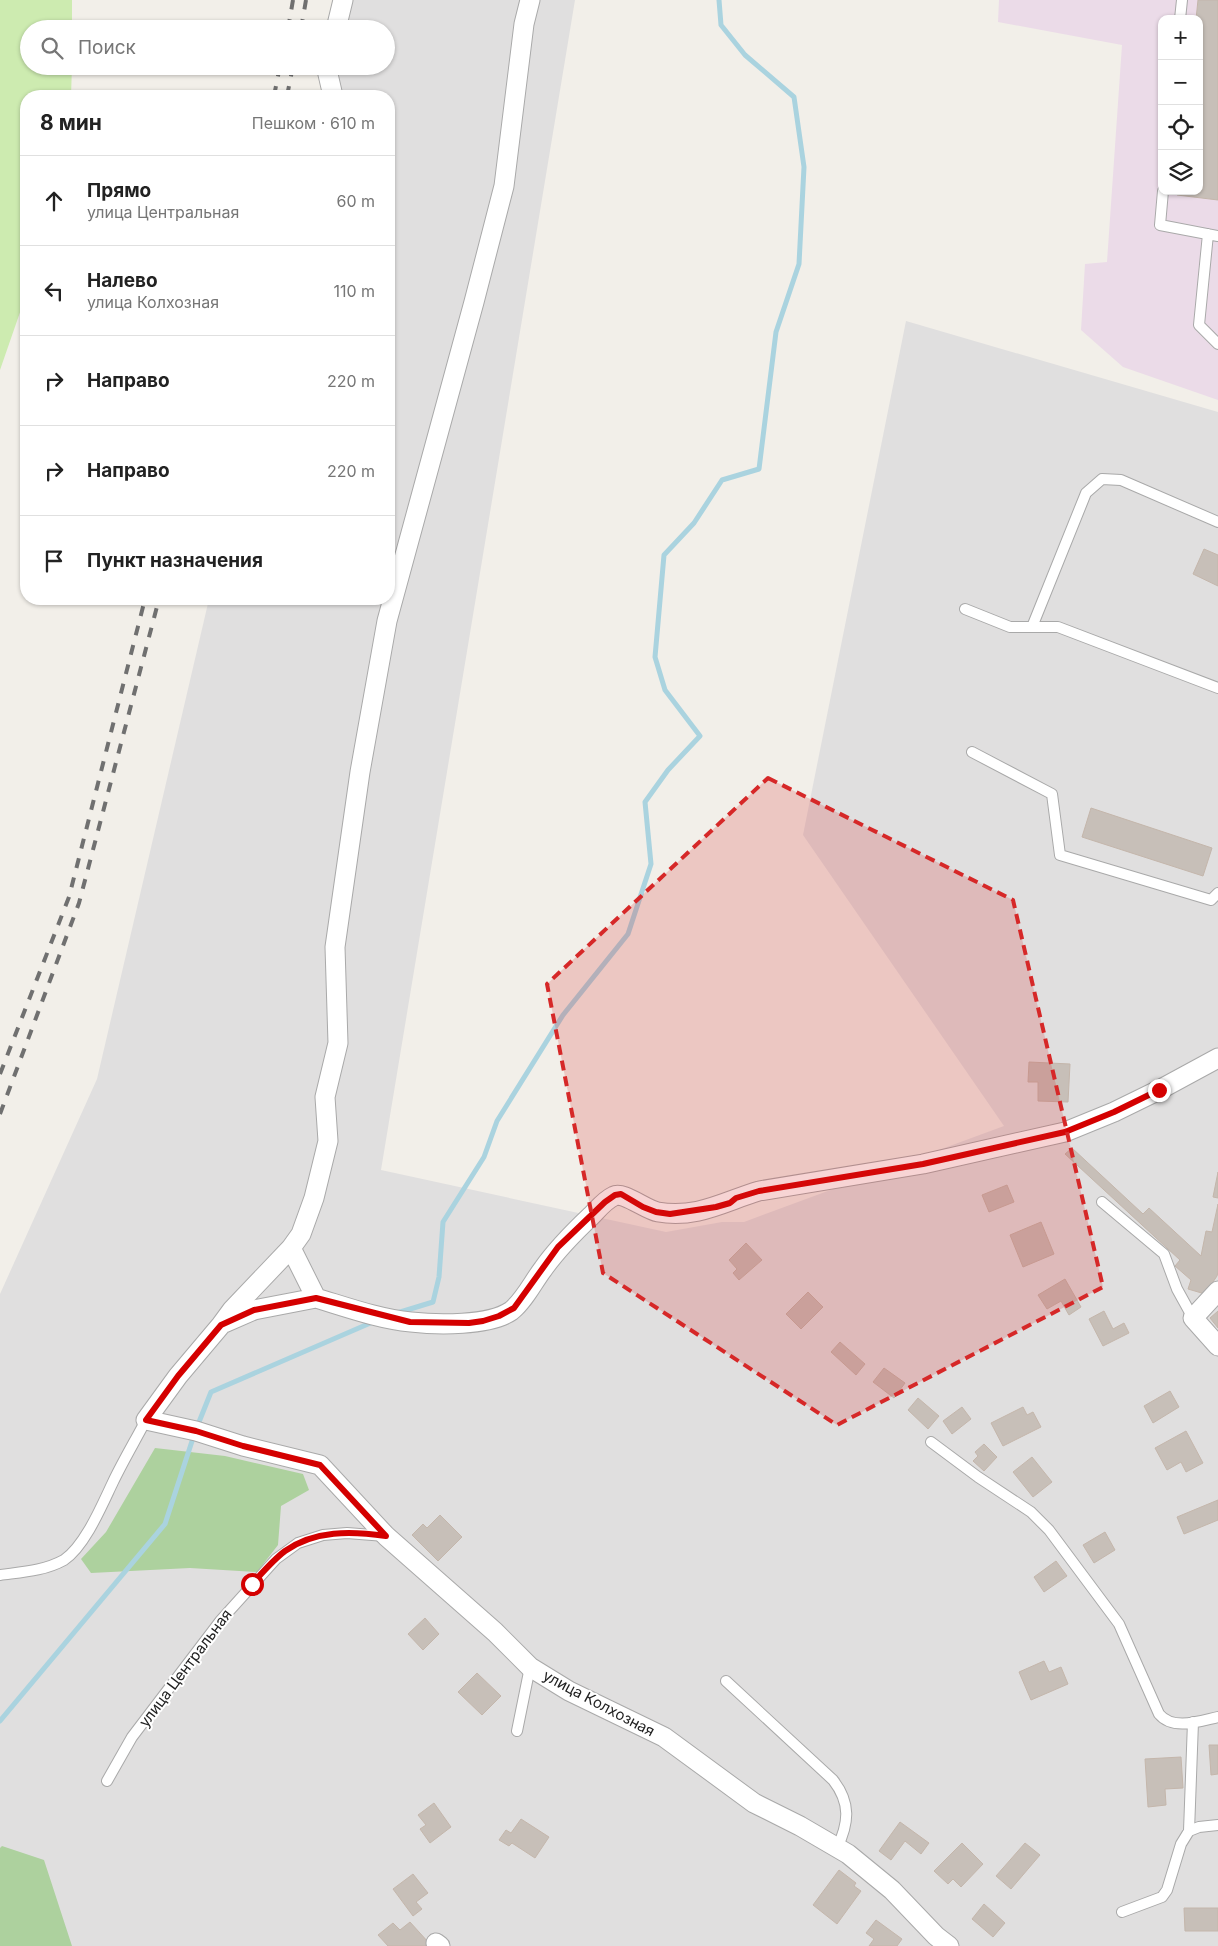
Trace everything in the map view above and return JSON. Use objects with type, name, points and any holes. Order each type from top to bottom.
[{"type":"street","points":[[338,20],[343,0]]},
{"type":"street","points":[[395,592],[472,311],[504,186],[524,24],[530,0]]},
{"type":"street","points":[[328,75],[332,90]]},
{"type":"street","points":[[146,1420],[178,1376],[232,1310],[291,1248],[301,1234],[314,1198],[328,1140],[325,1097],[338,1043],[334,947],[360,772],[391,605]]},
{"type":"street","points":[[221,1325],[254,1310],[316,1298],[410,1322],[469,1323],[483,1321],[499,1316],[514,1308],[558,1247],[605,1202],[615,1195],[621,1194],[656,1212],[670,1214],[701,1211],[730,1203],[736,1198],[759,1191],[923,1164],[1065,1132],[1114,1112],[1218,1058]]},
{"type":"street","points":[[291,1248],[316,1298]]},
{"type":"street","points":[[1218,1291],[1193,1318],[1218,1346]]},
{"type":"street","name":"улица Колхозная","points":[[146,1420],[196,1431],[243,1446],[320,1465],[386,1536],[507,1643],[530,1667],[569,1691],[664,1737],[754,1803],[800,1826],[848,1854],[892,1890],[937,1943]]},
{"type":"lane","points":[[1180,15],[1182,0]]},
{"type":"lane","points":[[1164,195],[1160,225],[1213,235],[1199,326],[1218,344]]},
{"type":"lane","points":[[1032,627],[1086,493],[1102,479],[1121,480],[1218,522]]},
{"type":"lane","points":[[965,609],[1010,627],[1058,627],[1218,688]]},
{"type":"lane","points":[[972,752],[1052,794],[1060,856],[1211,900],[1218,893]]},
{"type":"lane","points":[[1102,1202],[1164,1254],[1177,1288],[1193,1318]]},
{"type":"lane","points":[[0,1575],[37,1570],[64,1559],[76,1548],[101,1510],[113,1482],[146,1420]]},
{"type":"lane","points":[[931,1442],[1038,1518],[1119,1624],[1159,1714],[1164,1719],[1170,1723],[1193,1722],[1218,1717]]},
{"type":"lane","name":"улица Центральная","points":[[107,1781],[132,1737],[220,1620],[276,1559],[298,1544],[323,1535],[354,1533],[386,1536]]},
{"type":"lane","points":[[517,1731],[530,1667]]},
{"type":"lane","points":[[726,1681],[839,1788],[846,1805],[846,1819],[842,1837],[837,1848]]},
{"type":"lane","points":[[1122,1912],[1162,1897],[1165,1894],[1177,1854],[1189,1831],[1193,1722]]},
{"type":"lane","points":[[1189,1831],[1199,1827],[1218,1824]]},
{"type":"highlighted area","points":[[768,778],[1013,900],[1103,1287],[837,1425],[603,1273],[547,984]]},
{"type":"shaded area","points":[[349,0],[575,0],[381,1170],[666,1232],[722,1222],[744,1222],[1004,1126],[803,835],[906,321],[1218,412],[1218,1946],[0,1946],[0,1294],[97,1079],[208,605],[395,605],[395,90],[327,90],[331,75],[395,75],[395,20],[344,20]]},
{"type":"shaded area","points":[[999,0],[1218,0],[1218,400],[1123,367],[1081,330],[1085,264],[1107,262],[1122,45],[998,22]]},
{"type":"green space","points":[[0,0],[72,0],[72,20],[20,20],[20,75],[72,75],[71,90],[20,90],[20,312],[0,370]]},
{"type":"green space","points":[[155,1448],[225,1456],[303,1474],[309,1490],[281,1506],[278,1545],[257,1572],[190,1568],[91,1573],[81,1559],[106,1532]]},
{"type":"green space","points":[[2,1846],[44,1860],[72,1946],[0,1946],[0,1848]]},
{"type":"building","points":[[1198,0],[1218,0],[1218,200],[1177,195],[1203,195],[1203,15],[1196,15]]},
{"type":"building","points":[[1204,549],[1218,555],[1218,586],[1193,574]]},
{"type":"building","points":[[1091,808],[1212,848],[1203,876],[1082,837]]},
{"type":"building","points":[[1029,1062],[1070,1064],[1068,1102],[1038,1101],[1038,1082],[1028,1082]]},
{"type":"building","points":[[1072,1148],[1143,1214],[1149,1208],[1201,1256],[1206,1231],[1212,1232],[1218,1204],[1218,1272],[1205,1294],[1188,1289],[1191,1280],[1175,1266],[1180,1260],[1065,1154]]},
{"type":"building","points":[[1218,1172],[1218,1198],[1213,1197]]},
{"type":"building","points":[[1007,1185],[1014,1202],[989,1212],[982,1195]]},
{"type":"building","points":[[1041,1222],[1054,1254],[1023,1267],[1010,1235]]},
{"type":"building","points":[[746,1243],[762,1260],[739,1280],[733,1273],[737,1269],[729,1260]]},
{"type":"building","points":[[1065,1279],[1081,1307],[1069,1315],[1061,1301],[1047,1309],[1038,1295]]},
{"type":"building","points":[[808,1292],[823,1307],[801,1329],[786,1314]]},
{"type":"building","points":[[1104,1311],[1113,1329],[1124,1323],[1129,1333],[1103,1346],[1089,1319]]},
{"type":"building","points":[[1218,1311],[1218,1328],[1210,1318]]},
{"type":"building","points":[[840,1342],[865,1364],[856,1375],[831,1352]]},
{"type":"building","points":[[884,1368],[905,1383],[894,1398],[873,1382]]},
{"type":"building","points":[[1170,1391],[1179,1407],[1153,1423],[1144,1406]]},
{"type":"building","points":[[918,1398],[939,1416],[928,1429],[908,1410]]},
{"type":"building","points":[[962,1407],[971,1419],[952,1434],[943,1421]]},
{"type":"building","points":[[1023,1407],[1027,1415],[1033,1412],[1041,1427],[1003,1446],[991,1423]]},
{"type":"building","points":[[1186,1431],[1203,1463],[1186,1472],[1181,1462],[1167,1470],[1155,1448]]},
{"type":"building","points":[[984,1444],[997,1457],[984,1471],[973,1461],[978,1456],[975,1452]]},
{"type":"building","points":[[1032,1457],[1052,1482],[1033,1497],[1013,1472]]},
{"type":"building","points":[[1218,1500],[1218,1520],[1184,1534],[1177,1517]]},
{"type":"building","points":[[440,1515],[462,1537],[438,1561],[412,1535],[423,1524],[427,1528]]},
{"type":"building","points":[[1105,1532],[1115,1550],[1094,1563],[1083,1545]]},
{"type":"building","points":[[1056,1561],[1067,1576],[1044,1592],[1034,1577]]},
{"type":"building","points":[[425,1618],[439,1634],[423,1650],[408,1634]]},
{"type":"building","points":[[1044,1661],[1049,1672],[1061,1667],[1068,1684],[1031,1700],[1019,1672]]},
{"type":"building","points":[[477,1673],[501,1696],[482,1715],[458,1692]]},
{"type":"building","points":[[1209,1745],[1218,1745],[1218,1774],[1211,1775]]},
{"type":"building","points":[[1181,1757],[1183,1788],[1165,1789],[1166,1805],[1148,1807],[1145,1759]]},
{"type":"building","points":[[434,1803],[451,1827],[430,1843],[420,1829],[426,1825],[418,1815]]},
{"type":"building","points":[[521,1819],[549,1837],[535,1858],[512,1843],[509,1846],[499,1840],[506,1830],[511,1833]]},
{"type":"building","points":[[900,1822],[929,1843],[921,1854],[905,1841],[891,1860],[879,1851]]},
{"type":"building","points":[[962,1843],[983,1864],[961,1887],[953,1879],[948,1884],[934,1871]]},
{"type":"building","points":[[1025,1843],[1040,1855],[1011,1889],[996,1876]]},
{"type":"building","points":[[839,1870],[856,1883],[854,1886],[861,1891],[837,1924],[813,1905]]},
{"type":"building","points":[[413,1874],[428,1893],[416,1902],[422,1909],[413,1916],[393,1889]]},
{"type":"building","points":[[984,1904],[1005,1923],[993,1937],[972,1919]]},
{"type":"building","points":[[1184,1908],[1218,1908],[1218,1931],[1185,1931]]},
{"type":"building","points":[[876,1920],[902,1939],[897,1946],[869,1946],[874,1939],[866,1933]]},
{"type":"building","points":[[410,1922],[429,1943],[425,1946],[388,1946],[378,1935],[393,1923],[400,1930]]},
{"type":"waterway","points":[[397,1313],[433,1302],[439,1277],[443,1222],[484,1157],[497,1121],[563,1015],[628,934],[651,864],[645,802],[668,770],[700,736],[665,690],[655,657],[664,555],[694,523],[722,480],[759,469],[776,332],[799,264],[804,167],[794,97],[745,55],[721,25],[719,0]]},
{"type":"waterway","points":[[197,1427],[211,1392],[375,1321]]},
{"type":"waterway","points":[[0,1721],[165,1524],[194,1435]]},
{"type":"railway","points":[[290,20],[293,0]]},
{"type":"railway","points":[[303,20],[306,0]]},
{"type":"railway","points":[[275,90],[278,75]]},
{"type":"railway","points":[[288,90],[291,75]]},
{"type":"railway","points":[[0,1074],[69,897],[143,605]]},
{"type":"railway","points":[[0,1114],[79,903],[157,605]]},
{"type":"route","points":[[252,1584],[285,1551],[311,1538],[347,1533],[386,1536],[320,1465],[243,1446],[196,1431],[146,1420],[178,1376],[221,1325],[254,1310],[316,1298],[410,1322],[469,1323],[483,1321],[510,1312],[558,1247],[605,1202],[615,1195],[621,1194],[656,1212],[670,1214],[701,1211],[730,1203],[736,1198],[759,1191],[923,1164],[1065,1132],[1114,1112],[1159,1090]]}]
